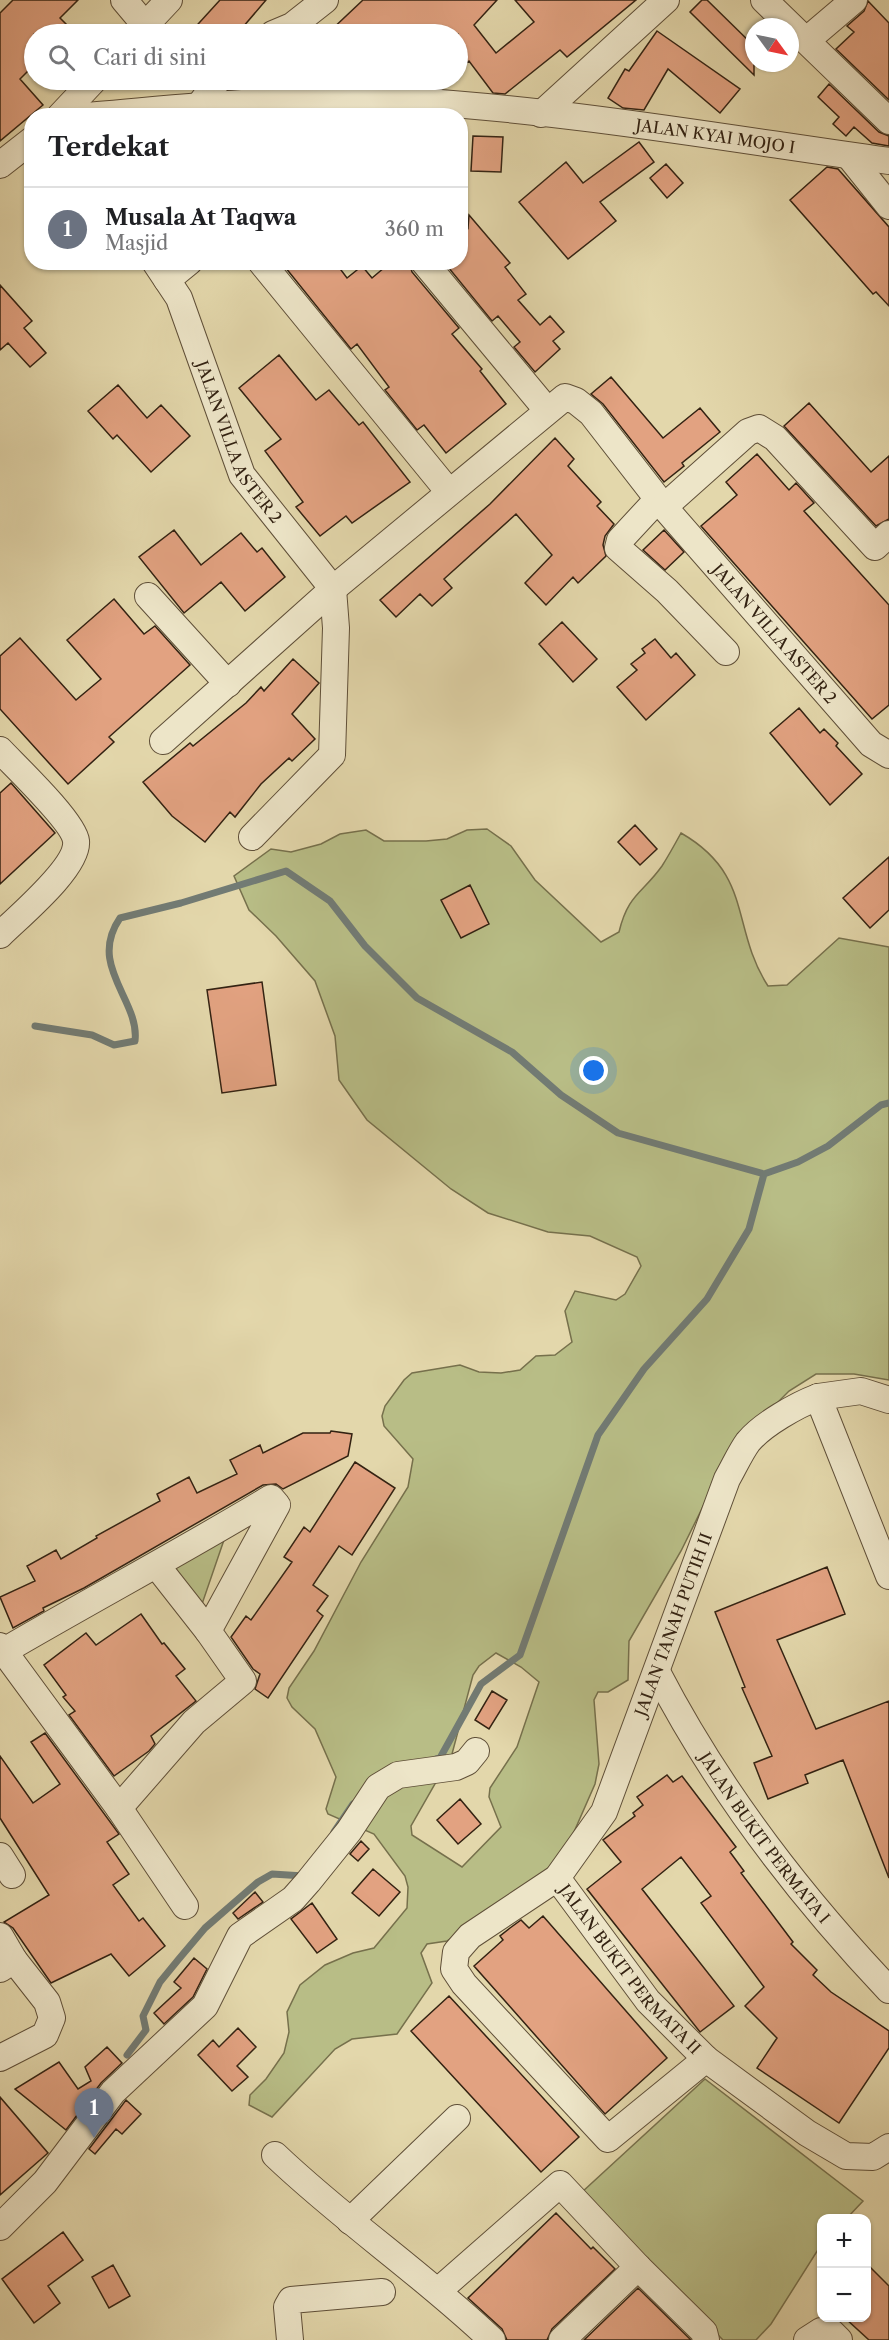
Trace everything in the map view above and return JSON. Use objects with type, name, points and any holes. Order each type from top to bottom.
[{"type":"street","points":[[124,0],[138,24]]},
{"type":"street","points":[[147,24],[169,0]]},
{"type":"street","points":[[295,24],[325,0]]},
{"type":"street","points":[[541,114],[666,0]]},
{"type":"street","points":[[764,0],[889,120]]},
{"type":"street","points":[[807,40],[854,0]]},
{"type":"street","points":[[68,108],[85,90]]},
{"type":"street","points":[[199,106],[211,90]]},
{"type":"street","name":"JALAN KYAI MOJO I","points":[[176,108],[272,100],[410,101],[541,114],[889,161]]},
{"type":"street","points":[[13,163],[24,150]]},
{"type":"street","points":[[849,156],[889,206]]},
{"type":"street","points":[[268,270],[448,492]]},
{"type":"street","points":[[431,270],[547,410]]},
{"type":"street","name":"JALAN VILLA ASTER 2","points":[[161,271],[179,298],[242,475],[333,589]]},
{"type":"street","name":"JALAN VILLA ASTER 2","points":[[163,741],[333,589],[565,397],[584,407],[661,503],[871,744],[889,756]]},
{"type":"street","points":[[726,652],[667,591],[618,548],[620,540],[661,503],[748,432],[759,428],[775,438],[884,548]]},
{"type":"street","points":[[252,837],[332,755],[336,628],[333,589]]},
{"type":"street","points":[[148,596],[228,684]]},
{"type":"street","points":[[0,750],[46,798],[71,829],[76,839],[76,850],[60,873],[0,935]]},
{"type":"street","name":"JALAN TANAH PUTIH II","points":[[557,1878],[604,1812],[612,1795],[630,1740],[728,1479],[748,1443],[762,1429],[800,1403],[818,1397],[861,1390],[889,1400]]},
{"type":"street","points":[[818,1397],[889,1576]]},
{"type":"street","points":[[185,1906],[119,1808],[2,1648],[157,1566],[271,1498],[276,1501],[277,1505],[208,1631]]},
{"type":"street","points":[[119,1808],[194,1722],[243,1681],[208,1631],[157,1566]]},
{"type":"street","name":"JALAN BUKIT PERMATA I","points":[[657,1671],[674,1704],[750,1822],[831,1929],[889,1990]]},
{"type":"street","points":[[0,2227],[45,2182],[113,2092],[206,2006],[240,1936],[292,1899],[308,1882],[349,1831],[378,1786],[398,1774],[456,1767],[467,1762],[476,1751]]},
{"type":"street","name":"JALAN BUKIT PERMATA II","points":[[706,2059],[608,2139],[464,1984],[454,1969],[456,1952],[470,1936],[557,1878],[648,2001],[706,2059],[807,2133],[846,2156],[873,2157],[889,2147]]},
{"type":"street","points":[[0,1936],[7,1965],[46,2002],[52,2018],[45,2035],[0,2058]]},
{"type":"street","points":[[350,2221],[457,2118]]},
{"type":"street","points":[[275,2155],[319,2197],[438,2291],[492,2340]]},
{"type":"street","points":[[438,2291],[560,2184],[638,2267],[704,2332],[706,2340]]},
{"type":"street","points":[[562,2340],[638,2267]]},
{"type":"street","points":[[290,2340],[287,2307],[291,2300],[382,2292]]},
{"type":"street","points":[[807,2340],[821,2331],[831,2332],[839,2340]]},
{"type":"green space","points":[[487,829],[511,846],[535,880],[601,942],[619,932],[631,902],[662,866],[681,833],[704,849],[720,866],[731,884],[756,964],[768,986],[787,985],[839,938],[889,947],[889,1380],[854,1374],[816,1374],[789,1391],[732,1448],[681,1551],[629,1641],[628,1680],[608,1692],[598,1692],[594,1700],[599,1764],[595,1784],[566,1850],[537,1881],[497,1913],[447,1941],[427,1944],[421,1953],[432,1983],[397,2034],[352,2039],[335,2049],[272,2117],[249,2105],[250,2095],[266,2079],[284,2053],[289,2032],[287,2012],[300,1985],[325,1965],[353,1953],[374,1948],[407,1908],[408,1887],[405,1876],[374,1834],[328,1814],[326,1809],[336,1777],[315,1729],[292,1707],[287,1698],[289,1688],[314,1651],[361,1562],[408,1487],[413,1459],[384,1426],[382,1416],[385,1406],[412,1373],[460,1365],[479,1372],[501,1373],[520,1370],[536,1356],[555,1355],[572,1342],[565,1311],[575,1291],[616,1300],[625,1294],[641,1266],[637,1257],[590,1236],[548,1232],[488,1213],[451,1189],[367,1120],[339,1080],[335,1036],[315,981],[276,936],[249,910],[234,876],[271,849],[291,852],[321,844],[340,834],[366,830],[384,841],[426,841],[447,839],[467,830]],"holes":[[[496,1653],[521,1667],[539,1682],[517,1747],[490,1788],[489,1797],[501,1827],[462,1867],[412,1835],[411,1826],[452,1754],[473,1675],[479,1666]]]},
{"type":"green space","points":[[225,1537],[201,1607],[171,1565]]},
{"type":"green space","points":[[705,2079],[863,2201],[851,2214],[817,2214],[817,2251],[771,2324],[756,2340],[723,2340],[581,2193]]},
{"type":"building","points":[[13,0],[78,0],[60,18],[66,24],[24,24],[24,75],[20,79],[24,84],[24,90],[30,90],[43,105],[39,108],[24,108],[24,121],[0,141],[0,13]]},
{"type":"building","points":[[220,0],[266,0],[246,24],[198,24]]},
{"type":"building","points":[[363,0],[497,0],[474,25],[496,53],[534,22],[515,0],[636,0],[567,57],[560,50],[505,94],[493,93],[468,62],[468,24],[338,24]]},
{"type":"building","points":[[702,0],[707,0],[745,37],[745,66],[690,12]]},
{"type":"building","points":[[868,1],[889,23],[889,100],[836,49],[854,32],[847,26],[864,11]]},
{"type":"building","points":[[657,31],[740,89],[720,113],[668,69],[644,110],[623,108],[608,98],[625,69],[629,71]]},
{"type":"building","points":[[829,84],[879,132],[889,136],[889,146],[872,143],[854,127],[846,136],[833,124],[839,117],[818,97]]},
{"type":"building","points":[[473,136],[503,137],[501,172],[471,171]]},
{"type":"building","points":[[639,142],[654,162],[600,202],[616,221],[568,259],[519,202],[566,162],[583,183]]},
{"type":"building","points":[[666,164],[683,183],[667,198],[650,178]]},
{"type":"building","points":[[827,167],[838,169],[889,227],[889,306],[876,292],[873,294],[790,200]]},
{"type":"building","points":[[469,215],[510,263],[505,267],[526,294],[518,300],[540,325],[550,316],[564,332],[553,341],[560,349],[535,372],[514,347],[520,342],[498,316],[492,321],[451,270],[468,270]]},
{"type":"building","points":[[287,270],[341,270],[347,278],[357,270],[365,270],[372,278],[382,270],[411,270],[459,328],[452,334],[482,369],[480,371],[506,404],[446,453],[424,425],[417,430],[385,390],[389,387],[357,344],[351,349]]},
{"type":"building","points":[[0,285],[32,321],[24,328],[46,353],[30,367],[8,343],[0,350]]},
{"type":"building","points":[[279,355],[316,400],[329,390],[359,425],[363,422],[410,482],[352,523],[346,516],[320,536],[296,507],[303,502],[265,451],[281,439],[239,388]]},
{"type":"building","points":[[611,377],[663,438],[700,408],[720,432],[682,463],[684,466],[664,482],[603,404],[591,394]]},
{"type":"building","points":[[118,385],[147,418],[161,405],[190,436],[151,472],[117,435],[113,439],[88,411]]},
{"type":"building","points":[[809,403],[871,472],[889,456],[889,519],[876,526],[784,426]]},
{"type":"building","points":[[555,438],[574,459],[568,466],[601,502],[597,506],[614,524],[605,536],[603,545],[606,556],[578,583],[573,577],[546,605],[525,583],[552,555],[516,514],[444,579],[452,588],[432,606],[420,594],[396,617],[380,600],[490,504]]},
{"type":"building","points":[[757,454],[789,490],[796,483],[814,503],[804,511],[889,605],[889,705],[872,719],[701,526],[737,495],[726,482]]},
{"type":"building","points":[[174,530],[201,565],[241,533],[257,552],[262,548],[285,577],[245,611],[221,582],[184,613],[139,557]]},
{"type":"building","points":[[664,530],[684,552],[665,570],[643,550]]},
{"type":"building","points":[[114,599],[144,634],[155,626],[190,665],[109,737],[114,742],[68,784],[0,709],[0,656],[20,638],[76,700],[101,679],[67,640]]},
{"type":"building","points":[[562,622],[597,659],[573,682],[539,644]]},
{"type":"building","points":[[655,639],[671,658],[676,653],[695,675],[646,720],[617,687],[637,670],[631,664],[645,653],[642,649]]},
{"type":"building","points":[[293,659],[319,683],[292,714],[315,739],[292,761],[289,758],[261,784],[235,817],[230,812],[205,842],[172,816],[143,782],[190,743],[193,746],[246,703],[261,687],[264,691]]},
{"type":"building","points":[[799,708],[820,733],[824,729],[838,743],[836,746],[862,774],[830,805],[770,733]]},
{"type":"building","points":[[11,783],[55,833],[0,884],[0,793]]},
{"type":"building","points":[[635,825],[657,849],[640,865],[618,842]]},
{"type":"building","points":[[889,857],[889,910],[870,928],[843,898]]},
{"type":"building","points":[[470,885],[489,924],[461,938],[441,900]]},
{"type":"building","points":[[262,982],[276,1085],[222,1093],[207,990]]},
{"type":"building","points":[[331,1431],[352,1434],[348,1456],[283,1489],[276,1484],[263,1485],[84,1588],[43,1608],[44,1611],[13,1628],[0,1597],[35,1581],[27,1566],[56,1550],[61,1559],[97,1538],[96,1536],[160,1501],[157,1494],[189,1477],[197,1493],[237,1474],[230,1460],[260,1445],[263,1453],[303,1433],[330,1433]]},
{"type":"building","points":[[355,1462],[395,1488],[352,1555],[339,1546],[313,1585],[328,1596],[317,1611],[323,1616],[268,1698],[255,1689],[260,1674],[253,1669],[231,1637],[246,1616],[251,1620],[292,1562],[284,1557],[304,1527],[310,1532]]},
{"type":"building","points":[[827,1567],[845,1614],[777,1640],[816,1729],[889,1701],[889,1878],[843,1760],[805,1775],[808,1783],[768,1799],[754,1763],[772,1756],[742,1688],[745,1687],[715,1612]]},
{"type":"building","points":[[141,1614],[162,1644],[164,1643],[185,1669],[176,1676],[196,1701],[151,1736],[155,1744],[149,1751],[114,1776],[69,1715],[75,1711],[63,1697],[66,1695],[44,1665],[86,1633],[96,1645]]},
{"type":"building","points":[[492,1691],[507,1700],[489,1729],[475,1720]]},
{"type":"building","points":[[45,1733],[119,1834],[107,1842],[129,1874],[113,1885],[139,1921],[143,1918],[165,1946],[129,1976],[111,1954],[51,1983],[13,1928],[4,1922],[49,1895],[0,1818],[0,1756],[33,1803],[60,1784],[31,1742]]},
{"type":"building","points":[[667,1775],[673,1782],[682,1776],[736,1847],[730,1852],[744,1871],[741,1873],[793,1942],[791,1944],[817,1970],[813,1975],[831,1992],[889,2031],[889,2048],[839,2123],[757,2068],[777,2038],[745,2006],[764,1987],[701,1903],[711,1896],[681,1857],[642,1889],[734,2006],[700,2032],[587,1889],[621,1862],[603,1840],[635,1816],[633,1813],[643,1805],[637,1797]]},
{"type":"building","points":[[460,1799],[481,1824],[458,1844],[437,1820]]},
{"type":"building","points":[[361,1841],[369,1849],[358,1861],[350,1854]]},
{"type":"building","points":[[373,1869],[400,1892],[379,1916],[352,1893]]},
{"type":"building","points":[[255,1892],[263,1902],[238,1919],[233,1913]]},
{"type":"building","points":[[312,1903],[337,1939],[317,1953],[291,1919]]},
{"type":"building","points":[[543,1916],[667,2058],[605,2114],[474,1966],[503,1940],[500,1936],[521,1920],[529,1928]]},
{"type":"building","points":[[194,1958],[207,1969],[193,1997],[164,2024],[154,2013],[181,1988],[174,1982]]},
{"type":"building","points":[[449,1996],[579,2137],[541,2172],[411,2031]]},
{"type":"building","points":[[238,2028],[256,2047],[237,2066],[248,2077],[232,2091],[198,2055],[213,2040],[219,2047]]},
{"type":"building","points":[[107,2047],[122,2063],[101,2083],[66,2130],[15,2089],[59,2062],[78,2089],[91,2081],[85,2067]]},
{"type":"building","points":[[0,2097],[48,2153],[0,2195]]},
{"type":"building","points":[[126,2100],[141,2114],[122,2134],[116,2129],[95,2154],[89,2149]]},
{"type":"building","points":[[556,2213],[591,2249],[593,2247],[615,2269],[552,2329],[547,2340],[507,2340],[502,2329],[468,2298]]},
{"type":"building","points":[[63,2232],[83,2260],[48,2286],[60,2303],[34,2323],[2,2279]]},
{"type":"building","points":[[113,2265],[130,2296],[109,2308],[92,2277]]},
{"type":"building","points":[[871,2268],[889,2286],[889,2340],[869,2340],[849,2322],[871,2322]]},
{"type":"building","points":[[638,2288],[691,2340],[584,2340]]},
{"type":"waterway","points":[[35,1026],[92,1035],[114,1045],[135,1041],[130,1011],[117,982],[109,952],[111,935],[120,918],[181,903],[286,871],[330,901],[365,946],[417,998],[512,1052],[561,1095],[618,1133],[764,1174],[798,1162],[828,1146],[881,1105],[889,1103]]},
{"type":"waterway","points":[[436,1759],[440,1758],[481,1684],[520,1655],[598,1435],[644,1369],[707,1299],[749,1229],[764,1174]]},
{"type":"waterway","points":[[334,1832],[353,1804]]},
{"type":"waterway","points":[[127,2055],[146,2030],[143,2016],[160,1982],[205,1928],[258,1882],[272,1874],[304,1876]]},
{"type":"place","name":"Musala At Taqwa","points":[[94,2138]]}]
